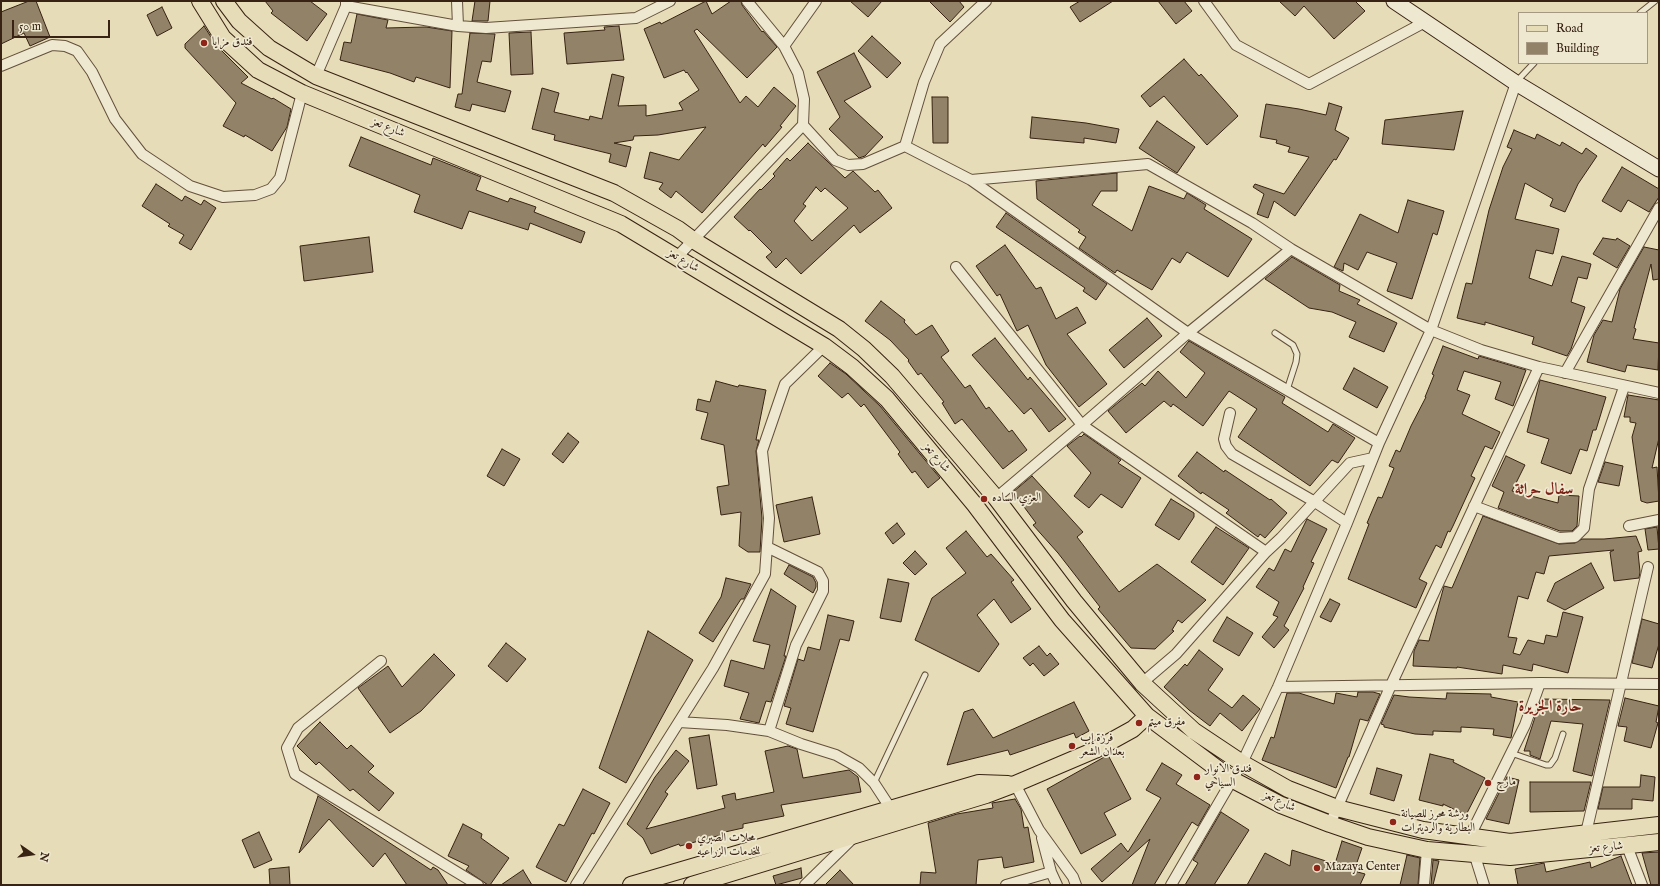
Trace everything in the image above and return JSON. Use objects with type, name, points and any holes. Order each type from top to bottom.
[{"type":"main road","name":"شارع تعز","points":[[200,1],[223,38],[258,70],[302,93],[620,224],[824,346],[852,367],[887,399],[975,504],[1062,620],[1147,716],[1231,779],[1281,805],[1330,824],[1368,837],[1427,850],[1510,857],[1659,842]]},
{"type":"main road","name":"شارع تعز","points":[[224,1],[239,21],[270,48],[316,76],[614,193],[678,229],[693,240],[839,329],[864,349],[892,376],[996,498],[1074,601],[1142,683],[1194,731],[1242,763],[1288,789],[1337,808],[1423,830],[1510,842],[1659,825]]},
{"type":"main road","points":[[1394,1],[1516,82],[1659,169]]},
{"type":"main road","points":[[692,885],[986,795],[1016,784],[1095,750],[1133,729],[1147,716]]},
{"type":"main road","points":[[631,885],[979,783],[1016,784]]},
{"type":"street","points":[[457,1],[458,26]]},
{"type":"street","points":[[316,76],[346,3],[458,26],[486,28],[636,18],[670,1]]},
{"type":"street","points":[[677,257],[803,125],[804,99],[798,73],[784,46],[747,1]]},
{"type":"street","points":[[784,46],[816,1]]},
{"type":"street","points":[[905,146],[924,82],[940,44],[986,1]]},
{"type":"street","points":[[1204,1],[1236,46],[1309,84],[1424,22]]},
{"type":"street","points":[[1,66],[52,45],[65,46],[77,51],[92,72],[115,119],[142,154],[190,186],[223,197],[255,195],[271,189],[280,178],[302,93]]},
{"type":"street","points":[[1171,885],[1231,779],[1242,763],[1278,687],[1379,443],[1431,330],[1516,82]]},
{"type":"street","points":[[803,125],[835,160],[848,165],[863,164],[905,146]]},
{"type":"street","points":[[905,146],[971,180],[1188,333],[1379,443]]},
{"type":"street","points":[[971,180],[1148,164],[1252,223],[1291,250],[1431,330],[1481,350],[1539,367],[1624,387],[1659,393]]},
{"type":"street","points":[[1565,373],[1659,208]]},
{"type":"street","points":[[996,498],[1188,333],[1291,250]]},
{"type":"street","points":[[956,267],[1082,425],[1266,552]]},
{"type":"street","points":[[576,885],[713,668],[765,574],[769,518],[762,451],[785,384],[824,346]]},
{"type":"street","points":[[1330,824],[1391,685],[1539,367]]},
{"type":"street","points":[[1474,506],[1559,538],[1576,537],[1584,528],[1589,489],[1624,387]]},
{"type":"street","points":[[1230,413],[1224,439],[1226,446],[1232,454],[1315,502],[1347,523]]},
{"type":"street","points":[[1142,683],[1176,654],[1266,552],[1350,464],[1373,458]]},
{"type":"street","points":[[1629,526],[1659,520]]},
{"type":"street","points":[[767,547],[818,572],[823,581],[823,591],[796,646],[769,731]]},
{"type":"street","points":[[1586,833],[1648,568]]},
{"type":"street","points":[[381,661],[298,728],[287,748],[295,774],[478,885]]},
{"type":"street","points":[[1278,687],[1540,683],[1659,684]]},
{"type":"street","points":[[1470,836],[1525,725],[1540,683]]},
{"type":"street","points":[[679,722],[727,725],[769,731],[801,744],[836,755],[859,768],[874,783],[891,809]]},
{"type":"street","points":[[1016,784],[1039,830],[1073,877],[1076,885]]},
{"type":"street","points":[[1039,830],[1051,872],[1057,885]]},
{"type":"street","points":[[805,885],[856,835]]},
{"type":"street","points":[[1627,846],[1642,885]]},
{"type":"street","points":[[1424,885],[1427,850]]},
{"type":"street","points":[[1474,853],[1484,885]]},
{"type":"street","points":[[1006,885],[1051,872]]},
{"type":"lane","points":[[1641,12],[1654,1]]},
{"type":"lane","points":[[1516,82],[1533,64]]},
{"type":"lane","points":[[1275,333],[1294,345],[1297,354],[1287,390]]},
{"type":"lane","points":[[874,783],[925,675]]},
{"type":"lane","points":[[1511,753],[1550,765],[1555,758],[1562,734]]},
{"type":"building","points":[[29,1],[36,1],[50,37],[30,46],[24,33],[1,44],[1,12]]},
{"type":"building","points":[[265,1],[310,1],[327,14],[307,41],[271,13],[273,11]]},
{"type":"building","points":[[475,1],[490,1],[488,21],[472,21]]},
{"type":"building","points":[[706,1],[712,14],[731,1],[741,1],[742,5],[762,32],[763,31],[777,47],[747,78],[697,29],[694,31],[740,103],[746,96],[758,107],[774,87],[796,106],[780,126],[782,127],[765,147],[763,144],[702,213],[676,191],[671,198],[659,189],[663,183],[644,178],[650,152],[679,160],[706,127],[658,135],[634,136],[633,140],[614,143],[631,147],[626,167],[609,162],[611,154],[554,140],[555,135],[532,129],[542,88],[559,93],[554,112],[589,120],[590,116],[602,119],[612,74],[624,77],[618,106],[646,105],[646,116],[683,110],[679,103],[699,90],[684,70],[664,78],[644,29],[660,22],[661,24]]},
{"type":"building","points":[[850,1],[882,1],[868,17]]},
{"type":"building","points":[[929,1],[959,1],[964,7],[950,22]]},
{"type":"building","points":[[1080,1],[1113,1],[1080,22],[1070,7]]},
{"type":"building","points":[[1158,1],[1184,1],[1192,11],[1176,24]]},
{"type":"building","points":[[1279,1],[1355,1],[1365,11],[1334,39],[1304,6],[1295,16]]},
{"type":"building","points":[[162,7],[172,28],[157,36],[147,15]]},
{"type":"building","points":[[357,14],[388,20],[386,28],[426,27],[452,31],[450,88],[416,77],[414,82],[390,73],[340,60],[344,42],[351,43]]},
{"type":"building","points":[[204,26],[216,45],[248,77],[241,83],[272,99],[273,98],[291,109],[287,127],[272,151],[245,135],[244,137],[223,126],[236,103],[185,48],[185,44]]},
{"type":"building","points":[[619,26],[624,60],[567,64],[564,33],[605,30],[604,27]]},
{"type":"building","points":[[531,32],[533,74],[511,75],[509,33]]},
{"type":"building","points":[[470,33],[495,34],[491,62],[482,61],[477,82],[511,91],[505,112],[472,104],[470,111],[455,107],[458,94],[462,94]]},
{"type":"building","points":[[872,36],[901,63],[887,78],[858,51]]},
{"type":"building","points":[[854,53],[871,87],[844,101],[883,137],[865,156],[859,158],[829,129],[840,117],[817,72]]},
{"type":"building","points":[[1184,59],[1199,76],[1201,74],[1238,116],[1207,145],[1164,96],[1150,107],[1141,96]]},
{"type":"building","points":[[932,97],[948,97],[948,143],[933,143]]},
{"type":"building","points":[[1329,103],[1342,107],[1335,130],[1349,138],[1336,160],[1334,159],[1295,216],[1274,201],[1268,218],[1257,214],[1264,194],[1253,187],[1255,184],[1284,194],[1309,157],[1288,152],[1290,147],[1276,143],[1277,140],[1260,137],[1266,104],[1326,115]]},
{"type":"building","points":[[1463,111],[1454,150],[1382,144],[1385,120]]},
{"type":"building","points":[[1032,117],[1086,123],[1119,129],[1116,143],[1084,138],[1084,143],[1030,138]]},
{"type":"building","points":[[1157,121],[1195,147],[1177,173],[1139,148]]},
{"type":"building","points":[[1514,130],[1535,139],[1537,134],[1560,146],[1562,142],[1582,154],[1586,148],[1597,156],[1578,184],[1565,212],[1550,206],[1553,199],[1525,183],[1515,219],[1559,229],[1553,254],[1536,250],[1529,278],[1552,286],[1562,256],[1591,264],[1587,279],[1578,277],[1571,302],[1585,307],[1571,349],[1567,356],[1532,344],[1534,337],[1485,322],[1485,325],[1457,318],[1466,283],[1472,284],[1489,210],[1503,167],[1512,149],[1507,147]]},
{"type":"building","points":[[361,137],[431,165],[433,158],[481,177],[476,190],[508,202],[510,198],[536,207],[534,212],[585,232],[581,243],[530,223],[528,230],[469,211],[462,229],[414,212],[420,195],[349,166]]},
{"type":"building","points":[[808,143],[845,178],[853,171],[875,192],[878,190],[892,208],[860,233],[854,225],[801,274],[786,258],[776,268],[766,257],[772,252],[750,230],[749,231],[734,217],[760,189],[761,190],[775,176],[773,174],[787,158],[790,161]],"holes":[[[816,187],[821,192],[825,188],[848,208],[812,241],[794,221],[806,206],[803,204]]]},
{"type":"building","points":[[1622,167],[1659,189],[1659,197],[1649,212],[1628,200],[1621,212],[1602,201]]},
{"type":"building","points":[[1117,173],[1117,191],[1101,191],[1092,205],[1132,231],[1149,186],[1184,199],[1187,193],[1206,205],[1204,209],[1252,239],[1228,277],[1187,252],[1180,263],[1172,258],[1152,290],[1117,270],[1115,273],[1079,248],[1086,237],[1078,232],[1080,230],[1037,199],[1036,181]]},
{"type":"building","points":[[156,184],[182,201],[185,196],[201,205],[204,200],[216,208],[191,250],[179,243],[184,235],[168,226],[170,224],[142,206]]},
{"type":"building","points":[[1408,200],[1444,211],[1437,235],[1433,233],[1412,299],[1387,291],[1397,263],[1367,252],[1358,270],[1344,263],[1343,271],[1334,267],[1360,214],[1398,233]]},
{"type":"building","points":[[1006,213],[1107,284],[1096,300],[1083,291],[1085,288],[996,227]]},
{"type":"building","points":[[369,237],[373,272],[304,281],[300,246]]},
{"type":"building","points":[[1603,238],[1616,240],[1617,238],[1630,246],[1617,268],[1593,254]]},
{"type":"building","points":[[1005,245],[1036,289],[1041,287],[1056,319],[1077,307],[1086,323],[1067,334],[1107,384],[1079,407],[1046,365],[1028,325],[1017,331],[1000,294],[997,296],[976,266]]},
{"type":"building","points":[[1644,247],[1659,250],[1659,279],[1653,280],[1651,264],[1634,328],[1636,329],[1633,339],[1659,343],[1658,370],[1627,365],[1625,372],[1587,362],[1594,335],[1603,320],[1612,322],[1620,289]]},
{"type":"building","points":[[1292,257],[1340,285],[1339,291],[1360,300],[1357,304],[1397,323],[1384,352],[1349,337],[1356,322],[1332,312],[1309,308],[1265,279]]},
{"type":"building","points":[[881,301],[905,320],[904,322],[916,335],[932,325],[949,351],[941,357],[965,388],[970,385],[986,409],[989,407],[1009,432],[1012,430],[1027,450],[1003,469],[962,419],[955,424],[942,403],[944,402],[921,373],[918,375],[908,361],[909,360],[890,340],[865,321]]},
{"type":"building","points":[[1147,318],[1162,336],[1124,368],[1109,350]]},
{"type":"building","points":[[995,338],[1028,380],[1030,377],[1066,419],[1049,432],[1031,408],[1024,414],[972,355]]},
{"type":"building","points":[[1189,341],[1285,397],[1282,403],[1328,432],[1333,424],[1355,438],[1338,463],[1332,460],[1310,486],[1238,437],[1257,409],[1229,391],[1203,426],[1173,404],[1171,407],[1164,401],[1126,433],[1108,411],[1142,383],[1145,386],[1158,371],[1186,398],[1205,373],[1180,352]]},
{"type":"building","points":[[1443,346],[1478,359],[1479,356],[1526,370],[1513,406],[1495,399],[1501,382],[1464,371],[1457,390],[1470,395],[1462,414],[1500,432],[1492,449],[1485,446],[1471,476],[1475,478],[1453,526],[1450,532],[1448,531],[1441,548],[1436,545],[1419,579],[1427,583],[1416,608],[1348,579],[1369,524],[1367,523],[1378,497],[1382,498],[1394,468],[1389,466],[1396,450],[1400,452],[1426,397],[1434,375],[1432,374]]},
{"type":"building","points":[[830,363],[846,374],[880,406],[940,478],[928,488],[915,471],[912,473],[898,454],[900,452],[864,404],[861,407],[848,393],[842,398],[818,376]]},
{"type":"building","points":[[1354,368],[1388,387],[1377,408],[1343,389]]},
{"type":"building","points":[[1540,380],[1606,397],[1596,430],[1593,430],[1587,451],[1580,449],[1571,474],[1541,463],[1549,439],[1527,432]]},
{"type":"building","points":[[716,381],[738,387],[739,385],[766,390],[756,440],[759,440],[756,451],[762,518],[760,552],[748,552],[739,546],[741,512],[721,515],[717,487],[729,485],[724,445],[701,439],[708,413],[696,410],[698,399],[710,402]]},
{"type":"building","points":[[1628,395],[1659,400],[1659,438],[1652,468],[1657,467],[1659,501],[1647,503],[1641,501],[1632,437],[1636,423],[1630,422],[1630,417],[1624,417]]},
{"type":"building","points":[[568,433],[579,442],[563,463],[552,454]]},
{"type":"building","points":[[1084,434],[1121,460],[1118,463],[1141,478],[1122,508],[1101,494],[1089,508],[1074,496],[1091,473],[1067,446]]},
{"type":"building","points":[[502,449],[520,459],[504,486],[487,476]]},
{"type":"building","points":[[1197,452],[1224,472],[1225,470],[1270,500],[1271,499],[1287,513],[1265,538],[1260,534],[1258,537],[1226,513],[1229,510],[1202,492],[1201,494],[1178,476]]},
{"type":"building","points":[[1506,456],[1525,465],[1512,491],[1558,503],[1559,495],[1579,496],[1577,526],[1572,531],[1560,531],[1498,508],[1504,492],[1492,486]]},
{"type":"building","points":[[1605,462],[1623,466],[1619,486],[1598,482]]},
{"type":"building","points":[[1032,476],[1083,532],[1077,537],[1119,592],[1157,564],[1206,600],[1182,623],[1178,620],[1172,630],[1174,631],[1155,649],[1131,648],[1098,609],[1100,607],[1058,553],[1033,525],[1036,523],[1013,492]]},
{"type":"building","points":[[812,497],[820,534],[784,542],[776,505]]},
{"type":"building","points":[[1171,499],[1194,513],[1194,517],[1179,540],[1155,525]]},
{"type":"building","points":[[1483,516],[1559,544],[1575,543],[1582,539],[1604,539],[1636,536],[1642,551],[1638,552],[1640,572],[1639,578],[1614,581],[1610,552],[1614,550],[1549,556],[1544,574],[1536,572],[1528,599],[1518,596],[1508,637],[1517,638],[1513,653],[1520,655],[1528,640],[1544,644],[1546,635],[1557,637],[1563,612],[1583,617],[1568,673],[1533,664],[1532,671],[1503,665],[1502,674],[1457,667],[1413,666],[1414,651],[1419,640],[1429,641],[1444,586],[1452,588]]},
{"type":"building","points":[[1307,519],[1327,529],[1311,562],[1314,563],[1303,587],[1304,588],[1284,626],[1289,630],[1274,648],[1262,637],[1278,617],[1273,615],[1279,602],[1256,587],[1269,568],[1274,571],[1285,549],[1291,552]]},
{"type":"building","points":[[897,523],[905,534],[893,544],[885,533]]},
{"type":"building","points":[[1216,527],[1249,548],[1223,585],[1191,562]]},
{"type":"building","points":[[1657,527],[1659,549],[1648,550],[1645,529]]},
{"type":"building","points":[[966,531],[987,557],[991,554],[1014,580],[1011,582],[1031,609],[1011,623],[994,599],[977,615],[999,644],[979,672],[915,640],[932,598],[966,573],[946,548]]},
{"type":"building","points":[[915,551],[927,564],[915,575],[903,563]]},
{"type":"building","points":[[1591,563],[1604,588],[1565,610],[1547,601],[1555,583]]},
{"type":"building","points":[[789,565],[813,577],[816,587],[813,593],[784,574]]},
{"type":"building","points":[[726,578],[751,584],[744,599],[741,599],[713,642],[699,633],[721,597]]},
{"type":"building","points":[[888,579],[909,583],[901,622],[880,618]]},
{"type":"building","points":[[771,589],[796,606],[784,656],[786,656],[771,702],[766,701],[759,723],[740,719],[749,693],[724,686],[731,660],[764,669],[770,645],[753,641]]},
{"type":"building","points":[[1330,599],[1340,604],[1331,622],[1320,617]]},
{"type":"building","points":[[828,615],[854,621],[849,641],[840,639],[813,732],[786,724],[791,708],[784,706],[798,659],[804,661],[808,647],[820,650]]},
{"type":"building","points":[[1227,617],[1253,633],[1239,656],[1213,641]]},
{"type":"building","points":[[1642,619],[1659,624],[1659,644],[1652,668],[1632,663]]},
{"type":"building","points":[[648,631],[693,660],[626,783],[599,768]]},
{"type":"building","points":[[506,643],[526,659],[507,682],[488,666]]},
{"type":"building","points":[[1039,646],[1047,656],[1050,653],[1059,664],[1044,676],[1033,663],[1030,666],[1023,658]]},
{"type":"building","points":[[1199,650],[1223,669],[1208,690],[1232,708],[1243,695],[1260,709],[1242,731],[1220,713],[1210,726],[1189,710],[1164,687],[1185,664],[1187,666]]},
{"type":"building","points":[[434,654],[455,675],[421,711],[390,733],[358,688],[388,666],[402,687]]},
{"type":"building","points":[[1358,692],[1373,692],[1380,694],[1368,721],[1360,719],[1349,757],[1336,788],[1262,760],[1271,737],[1274,738],[1287,693],[1299,693],[1334,704],[1336,693],[1357,697]]},
{"type":"building","points":[[1447,693],[1491,694],[1491,697],[1518,702],[1511,738],[1493,735],[1494,729],[1461,727],[1461,732],[1433,731],[1433,735],[1415,734],[1384,727],[1384,725],[1381,724],[1394,695],[1446,699]]},
{"type":"building","points":[[1625,698],[1659,706],[1656,722],[1658,723],[1651,748],[1624,741],[1627,727],[1618,726]]},
{"type":"building","points":[[1541,699],[1610,700],[1592,776],[1573,771],[1583,724],[1551,721],[1540,759],[1530,755],[1530,751],[1524,751]]},
{"type":"building","points":[[1074,702],[1089,731],[1076,738],[1074,733],[1010,755],[1008,750],[947,765],[964,712],[973,709],[993,738]]},
{"type":"building","points":[[320,722],[347,749],[351,745],[374,766],[368,772],[394,793],[379,811],[353,789],[350,791],[319,762],[316,765],[297,746]]},
{"type":"building","points":[[709,735],[717,785],[697,789],[689,738]]},
{"type":"building","points":[[788,746],[797,749],[803,778],[849,770],[858,777],[861,792],[781,805],[784,816],[743,824],[743,828],[725,832],[725,834],[680,846],[679,844],[651,854],[643,838],[627,824],[655,777],[676,750],[689,761],[665,792],[668,794],[646,829],[725,808],[722,796],[735,793],[736,800],[774,792],[765,751]]},
{"type":"building","points":[[1430,754],[1454,760],[1453,762],[1485,778],[1466,815],[1443,804],[1443,806],[1419,800]]},
{"type":"building","points":[[1108,755],[1131,799],[1104,813],[1116,835],[1081,854],[1047,789]]},
{"type":"building","points":[[1162,763],[1182,775],[1176,784],[1210,805],[1198,826],[1192,822],[1154,885],[1132,885],[1150,839],[1102,882],[1091,869],[1121,843],[1128,852],[1161,798],[1146,790]]},
{"type":"building","points":[[1377,768],[1402,775],[1394,801],[1370,794]]},
{"type":"building","points":[[1641,775],[1655,777],[1653,801],[1632,799],[1632,809],[1598,809],[1603,787],[1640,787]]},
{"type":"building","points":[[1507,777],[1519,780],[1509,824],[1486,819]]},
{"type":"building","points":[[1530,782],[1591,782],[1584,811],[1530,812]]},
{"type":"building","points":[[583,789],[610,803],[566,882],[536,867],[559,824],[564,826]]},
{"type":"building","points":[[318,796],[431,870],[433,867],[438,870],[448,885],[407,885],[385,853],[373,867],[329,819],[299,853]]},
{"type":"building","points":[[1015,799],[1021,809],[1024,828],[1028,827],[1034,862],[1004,868],[1002,857],[978,860],[976,885],[920,885],[921,872],[936,873],[928,823],[957,814],[993,808],[992,803]]},
{"type":"building","points":[[1221,812],[1249,830],[1214,885],[1185,885],[1198,863],[1193,860]]},
{"type":"building","points":[[463,824],[482,834],[481,838],[509,858],[490,885],[466,870],[469,866],[448,856]]},
{"type":"building","points":[[259,832],[272,860],[254,868],[242,840]]},
{"type":"building","points":[[1342,841],[1362,848],[1354,871],[1365,874],[1360,885],[1247,885],[1265,853],[1290,866],[1292,850],[1335,864]]},
{"type":"building","points":[[1659,852],[1659,885],[1651,885],[1642,853]]},
{"type":"building","points":[[1407,855],[1420,858],[1418,885],[1400,885]]},
{"type":"building","points":[[1621,856],[1632,885],[1518,885],[1515,869],[1544,863],[1546,872],[1590,862],[1591,868]]},
{"type":"building","points":[[1433,860],[1439,861],[1433,885],[1431,885]]},
{"type":"building","points":[[289,867],[290,885],[270,885],[269,869]]},
{"type":"building","points":[[801,868],[802,878],[776,885],[773,876]]},
{"type":"building","points":[[523,870],[532,885],[501,885]]},
{"type":"building","points":[[840,870],[854,885],[825,885]]},
{"type":"place","name":"فندق مزايا","points":[[204,43]]},
{"type":"place","name":"العزي الساده","points":[[984,499]]},
{"type":"place","name":"مفرق ميتم","points":[[1139,723]]},
{"type":"place","name":"فرزة إب بعدان الشعر","points":[[1072,746]]},
{"type":"place","name":"فندق الانوار السياحي","points":[[1197,777]]},
{"type":"place","name":"مارح","points":[[1488,783]]},
{"type":"place","name":"ورشة محرز للصيانة البطارية والرديترات","points":[[1393,822]]},
{"type":"place","name":"محلات الصبري للخدمات الزراعيه","points":[[689,846]]},
{"type":"place","name":"Mazaya Center","points":[[1317,868]]},
{"type":"district","name":"سفال حراثة","points":[[1544,491]]},
{"type":"district","name":"حارة الجزيرة","points":[[1550,708]]}]
